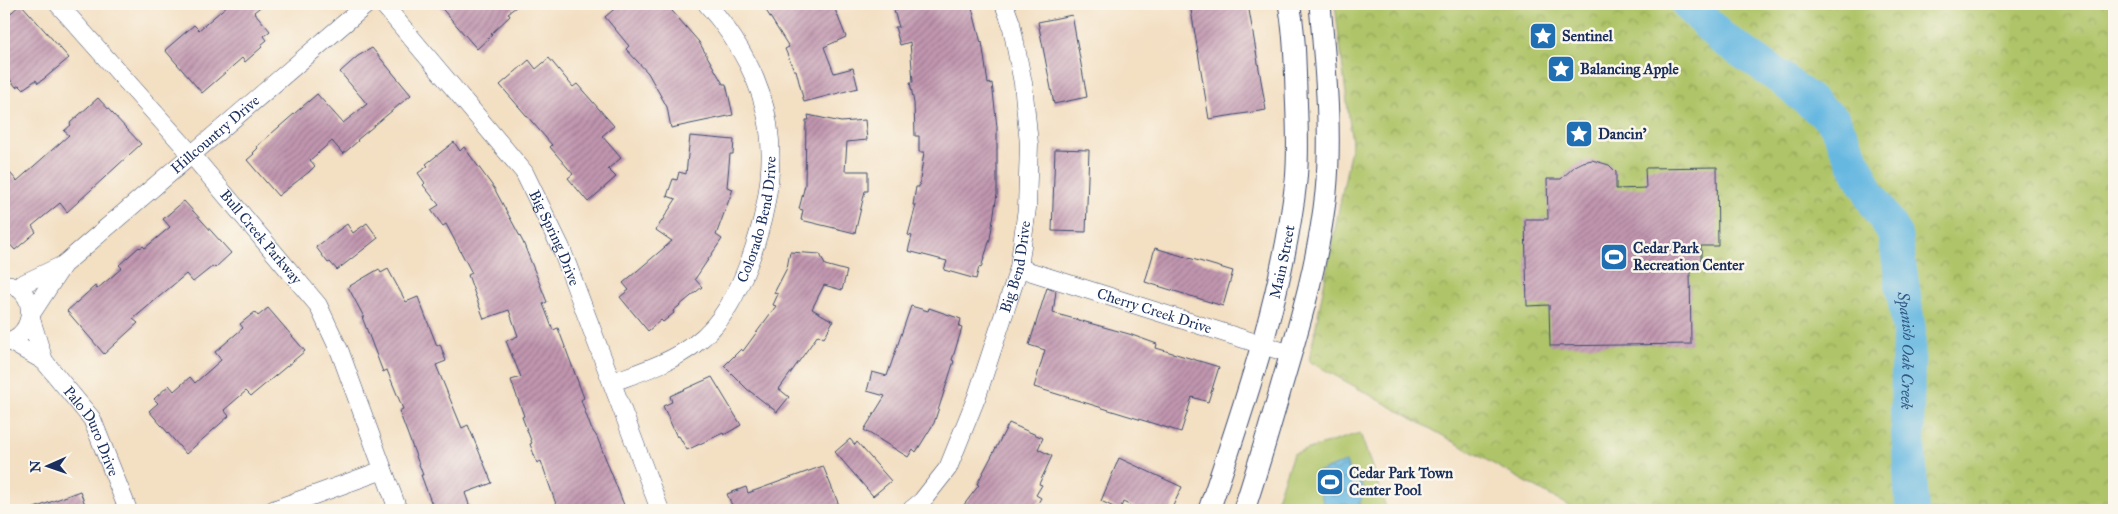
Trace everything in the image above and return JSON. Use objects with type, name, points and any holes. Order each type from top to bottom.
[{"type":"street","name":"Bull Creek Parkway","points":[[58,4],[102,56],[192,155],[318,305],[340,352],[398,510]]},
{"type":"street","name":"Hillcountry Drive","points":[[6,342],[23,333],[31,316],[63,265],[367,4]]},
{"type":"street","name":"Big Spring Drive","points":[[383,4],[524,172],[561,248],[660,510]]},
{"type":"street","name":"Colorado Bend Drive","points":[[612,382],[681,353],[709,332],[729,306],[742,280],[762,221],[770,188],[770,127],[755,76],[738,46],[707,4]]},
{"type":"street","name":"Big Bend Drive","points":[[911,510],[948,468],[977,396],[1019,268],[1027,208],[1028,144],[1023,83],[1011,23],[1004,4]]},
{"type":"street","name":"Main Street","points":[[1209,510],[1262,344],[1277,291],[1290,226],[1296,180],[1298,139],[1295,67],[1289,4]]},
{"type":"street","name":"Main Street","points":[[1244,510],[1305,310],[1319,242],[1326,190],[1327,142],[1326,79],[1320,4]]},
{"type":"street","points":[[1298,139],[1327,142]]},
{"type":"street","name":"Hillcountry Drive","points":[[8,285],[63,265]]},
{"type":"street","name":"Cherry Creek Drive","points":[[1019,268],[1292,354]]},
{"type":"street","name":"Palo Duro Drive","points":[[8,285],[27,298],[44,361],[92,419],[128,510]]},
{"type":"street","name":"Palo Duro Drive","points":[[6,342],[44,361]]},
{"type":"street","points":[[273,510],[383,470]]},
{"type":"green space","points":[[1335,4],[2114,4],[2114,510],[1576,510],[1309,361],[1352,143]]},
{"type":"green space","name":"Cedar Park Town Center Pool","points":[[1360,433],[1387,510],[1273,510],[1293,454]]},
{"type":"water","points":[[1346,462],[1351,476],[1362,484],[1364,491],[1359,503],[1362,510],[1326,510],[1314,473]]},
{"type":"building","points":[[21,4],[69,58],[38,83],[36,80],[23,89],[19,85],[16,87],[4,72],[4,19]]},
{"type":"building","points":[[229,4],[264,4],[254,12],[270,31],[264,36],[267,40],[261,45],[262,47],[245,62],[242,58],[202,93],[165,50],[194,25],[199,30]]},
{"type":"building","points":[[438,4],[520,4],[508,13],[510,16],[477,49]]},
{"type":"building","points":[[620,4],[666,4],[699,42],[723,84],[726,84],[733,115],[671,128],[667,107],[648,73],[626,49],[629,46],[605,17]]},
{"type":"building","points":[[762,4],[833,4],[846,37],[824,47],[834,73],[853,68],[858,88],[804,102],[796,70],[794,70],[785,49],[789,47]]},
{"type":"building","points":[[921,4],[971,4],[982,42],[988,84],[992,83],[997,127],[997,194],[990,239],[976,279],[944,270],[947,261],[908,251],[912,236],[908,235],[916,205],[913,205],[916,187],[919,187],[924,152],[919,152],[919,136],[915,136],[914,103],[910,82],[913,82],[910,42],[900,45],[895,27],[899,27],[894,11]]},
{"type":"building","points":[[1190,4],[1248,4],[1266,110],[1209,119]]},
{"type":"building","points":[[1072,15],[1087,97],[1054,104],[1038,22]]},
{"type":"building","points":[[372,48],[411,95],[343,154],[332,141],[310,160],[315,166],[278,196],[247,160],[254,154],[258,148],[256,147],[317,94],[343,123],[367,104],[340,72],[358,56]]},
{"type":"building","points":[[549,58],[573,87],[577,84],[614,126],[602,136],[621,158],[608,169],[616,177],[588,202],[568,178],[573,174],[550,147],[552,145],[500,85],[529,60],[536,69]]},
{"type":"building","points":[[98,98],[141,144],[67,212],[60,203],[32,226],[36,232],[15,250],[4,238],[4,166],[17,181],[69,135],[64,131],[71,125],[70,123]]},
{"type":"building","points":[[808,115],[841,122],[865,120],[867,140],[847,142],[845,171],[868,171],[868,191],[865,191],[855,233],[801,220],[803,210],[799,209],[805,185],[806,120],[809,120]]},
{"type":"building","points":[[690,136],[734,140],[733,154],[730,154],[727,187],[733,189],[716,235],[722,239],[695,279],[702,287],[673,311],[674,313],[663,322],[661,320],[648,331],[620,297],[629,290],[623,283],[672,241],[656,230],[676,199],[667,196],[673,179],[677,180],[679,172],[686,174]]},
{"type":"building","points":[[454,142],[460,151],[464,147],[494,188],[523,242],[547,302],[543,304],[553,330],[558,328],[584,398],[581,400],[591,428],[597,437],[626,510],[558,510],[541,461],[537,463],[530,444],[532,443],[522,417],[524,416],[511,380],[521,377],[506,341],[518,336],[509,310],[484,319],[468,275],[472,273],[446,224],[443,226],[431,210],[439,205],[423,185],[425,183],[418,173],[428,166],[426,164]]},
{"type":"building","points":[[1055,149],[1089,150],[1086,232],[1052,231]]},
{"type":"building","name":"Cedar Park Recreation Center","points":[[1592,160],[1609,165],[1616,172],[1616,189],[1646,188],[1645,168],[1717,167],[1718,246],[1701,246],[1701,269],[1690,269],[1691,344],[1550,346],[1549,305],[1527,306],[1525,219],[1548,219],[1547,179],[1561,179],[1575,166]]},
{"type":"building","points":[[184,201],[231,253],[215,268],[213,266],[193,282],[186,274],[133,319],[138,323],[104,354],[67,311],[95,286],[97,289],[122,268],[119,265],[139,247],[143,246],[145,248],[170,227],[163,219]]},
{"type":"building","points":[[367,223],[378,238],[337,270],[330,262],[328,263],[316,247],[347,224],[353,233]]},
{"type":"building","points":[[1155,248],[1233,271],[1223,306],[1145,282]]},
{"type":"building","points":[[790,252],[820,254],[825,265],[847,271],[842,290],[824,285],[812,309],[833,321],[824,338],[818,335],[779,389],[789,397],[777,412],[747,389],[724,366],[741,349],[743,351],[776,306],[773,305],[778,294],[774,293],[787,268]]},
{"type":"building","points":[[379,269],[381,273],[388,269],[406,302],[418,297],[437,346],[440,344],[446,361],[436,365],[462,428],[468,425],[492,483],[465,493],[471,510],[434,510],[399,411],[403,409],[387,370],[383,372],[362,317],[364,317],[348,287]]},
{"type":"building","points":[[1047,288],[1056,291],[1053,313],[1129,334],[1157,344],[1156,348],[1219,367],[1208,402],[1192,397],[1181,432],[1034,387],[1045,350],[1029,345]]},
{"type":"building","points":[[911,306],[928,311],[929,308],[961,319],[959,327],[962,328],[952,360],[954,361],[934,423],[916,452],[913,449],[908,457],[864,430],[885,396],[867,391],[872,372],[887,376]]},
{"type":"building","points":[[268,308],[305,351],[251,396],[246,391],[224,410],[229,416],[186,454],[149,411],[158,403],[154,399],[169,385],[174,391],[190,377],[195,383],[221,360],[215,352],[243,328],[240,324],[255,312],[258,316]]},
{"type":"building","points":[[712,377],[741,425],[724,435],[723,433],[687,450],[679,436],[677,437],[663,406],[672,402],[670,396]]},
{"type":"building","points":[[1009,423],[1043,438],[1038,449],[1052,456],[1039,484],[1042,485],[1036,495],[1041,498],[1034,510],[960,510],[979,485],[977,484]]},
{"type":"building","points":[[850,439],[855,445],[857,442],[891,481],[873,496],[835,452]]},
{"type":"building","points":[[1119,458],[1182,487],[1171,510],[1140,510],[1123,502],[1120,510],[1101,501]]},
{"type":"building","points":[[823,466],[841,510],[734,510],[727,494],[746,487],[748,493]]},
{"type":"building","points":[[80,491],[87,510],[32,510],[32,509]]},
{"type":"waterway","name":"Spanish Oak Creek","points":[[1688,4],[1719,36],[1782,79],[1834,121],[1864,183]]},
{"type":"waterway","name":"Spanish Oak Creek","points":[[1872,198],[1895,235],[1909,330],[1907,411],[1912,510]]},
{"type":"place","name":"Sentinel","points":[[1543,36]]},
{"type":"place","name":"Balancing Apple","points":[[1561,69]]},
{"type":"place","name":"Dancin'","points":[[1579,134]]},
{"type":"place","name":"Cedar Park Recreation Center","points":[[1614,257]]},
{"type":"place","name":"Cedar Park Town Center Pool","points":[[1330,482]]}]
